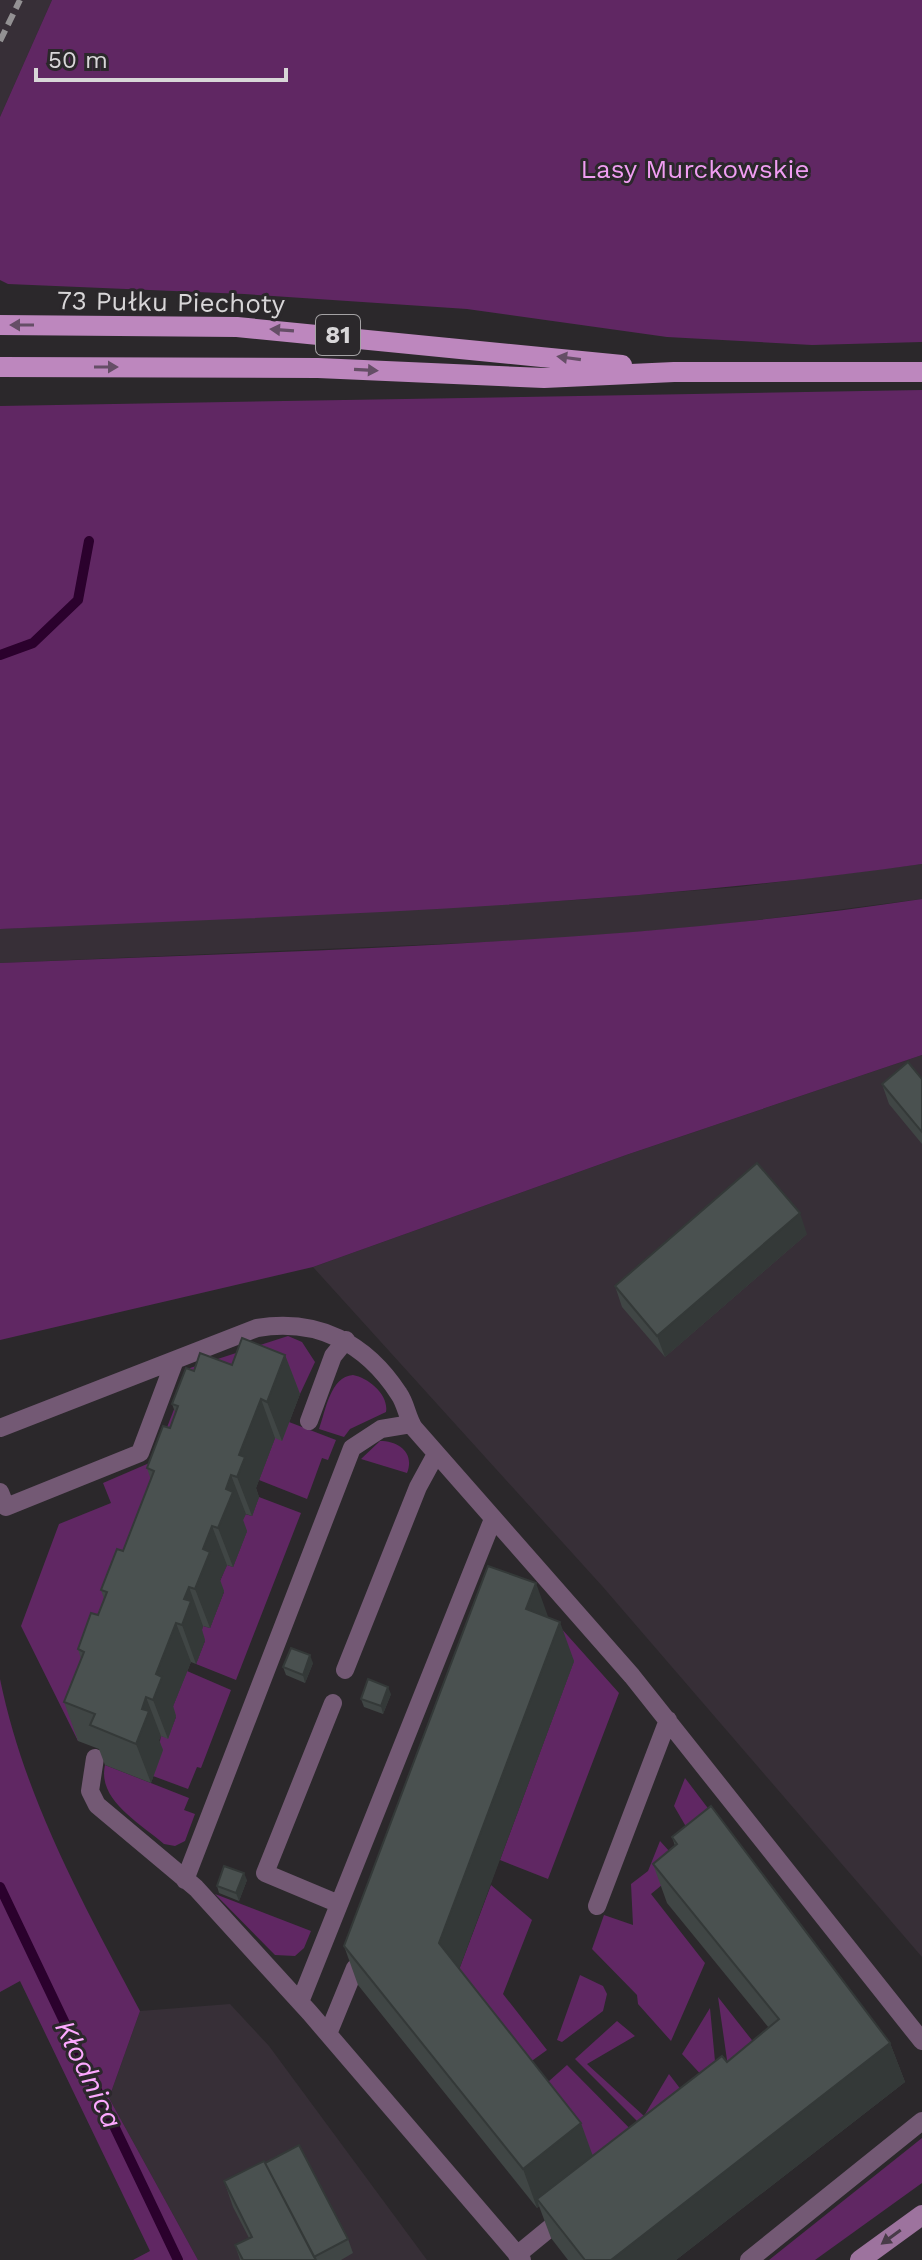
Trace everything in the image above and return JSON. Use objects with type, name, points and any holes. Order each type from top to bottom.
[{"type":"main road","name":"73 Pułku Piechoty","points":[[0,325],[281,330],[548,355],[674,372]]},
{"type":"main road","name":"73 Pułku Piechoty","points":[[0,367],[318,368],[544,378],[674,372],[922,372]]},
{"type":"street","points":[[860,2260],[922,2215]]},
{"type":"lane","points":[[0,1428],[257,1328],[285,1324],[353,1343],[400,1395],[411,1424],[668,1720],[922,2041]]},
{"type":"lane","points":[[309,1421],[333,1356],[346,1340]]},
{"type":"lane","points":[[0,1492],[6,1507],[140,1453],[175,1360]]},
{"type":"lane","points":[[185,1880],[352,1448],[381,1429],[411,1424]]},
{"type":"lane","points":[[345,1670],[418,1487],[436,1454]]},
{"type":"lane","points":[[300,2002],[493,1519]]},
{"type":"lane","points":[[333,1703],[265,1873],[339,1904]]},
{"type":"lane","points":[[597,1906],[668,1720]]},
{"type":"lane","points":[[95,1758],[90,1791],[97,1805],[185,1880],[300,2002],[520,2257],[580,2203]]},
{"type":"lane","points":[[328,2034],[355,1968]]},
{"type":"lane","points":[[749,2260],[922,2121]]},
{"type":"shaded area","points":[[0,0],[52,0],[0,117]]},
{"type":"shaded area","points":[[922,864],[922,899],[726,924],[559,939],[0,963],[0,929],[576,900],[738,887]]},
{"type":"shaded area","points":[[922,1055],[922,1957],[603,1587],[313,1267],[626,1155]]},
{"type":"shaded area","points":[[230,2004],[269,2046],[427,2260],[198,2260],[109,2098],[140,2011]]},
{"type":"green space","name":"Lasy Murckowskie","points":[[52,0],[922,0],[922,342],[812,345],[667,337],[467,309],[244,294],[8,284],[0,280],[0,117]]},
{"type":"green space","points":[[922,390],[922,864],[807,879],[577,900],[347,914],[0,929],[0,406]]},
{"type":"green space","points":[[922,899],[922,1055],[626,1155],[313,1267],[0,1340],[0,963],[577,936],[693,927]]},
{"type":"green space","points":[[288,1336],[302,1342],[315,1362],[300,1394],[257,1377],[98,1691],[78,1741],[21,1626],[59,1524],[111,1503],[103,1483],[154,1461],[190,1368]]},
{"type":"green space","points":[[353,1375],[377,1388],[384,1399],[386,1412],[350,1429],[344,1437],[319,1429],[334,1388],[345,1377]]},
{"type":"green space","points":[[289,1422],[336,1440],[328,1460],[322,1458],[307,1499],[259,1480],[275,1438]]},
{"type":"green space","points":[[380,1441],[393,1443],[404,1450],[409,1460],[407,1473],[361,1459]]},
{"type":"green space","points":[[259,1497],[301,1513],[236,1680],[196,1664],[205,1641],[199,1638],[203,1626],[210,1628],[224,1592],[217,1588],[227,1565],[233,1567],[247,1531],[240,1528],[245,1514],[252,1516]]},
{"type":"green space","points":[[552,1618],[619,1693],[548,1879],[500,1860],[574,1661],[540,1648]]},
{"type":"green space","points":[[187,1671],[231,1690],[201,1768],[197,1767],[188,1789],[153,1776],[161,1736],[168,1738],[176,1717],[170,1714]]},
{"type":"green space","points":[[0,1679],[24,1767],[40,1809],[77,1890],[140,2011],[109,2098],[198,2260],[133,2260],[150,2251],[20,1981],[0,1992]]},
{"type":"green space","points":[[105,1765],[189,1798],[184,1810],[195,1814],[185,1841],[175,1846],[164,1844],[122,1810],[107,1789]]},
{"type":"green space","points":[[685,1778],[726,1832],[651,1894],[705,1963],[671,2041],[638,2004],[637,1995],[592,1949],[604,1915],[633,1925],[631,1884],[648,1871],[660,1841],[670,1852],[692,1837],[674,1806]]},
{"type":"green space","points":[[491,1885],[532,1920],[503,1994],[547,2050],[522,2068],[454,1983]]},
{"type":"green space","points":[[215,1894],[311,1931],[304,1948],[295,1956],[275,1955]]},
{"type":"green space","points":[[580,1975],[603,1986],[607,1994],[603,2011],[562,2042],[557,2040]]},
{"type":"green space","points":[[718,1997],[777,2072],[731,2088]]},
{"type":"green space","points":[[710,2008],[718,2093],[682,2054]]},
{"type":"green space","points":[[617,2021],[635,2036],[587,2064],[644,2116],[669,2074],[704,2120],[666,2150],[575,2059]]},
{"type":"green space","points":[[567,2065],[657,2156],[605,2196],[539,2090]]},
{"type":"green space","points":[[922,2138],[922,2183],[815,2260],[769,2260]]},
{"type":"building","points":[[908,1062],[922,1079],[922,1132],[882,1084]]},
{"type":"building","points":[[757,1163],[800,1213],[657,1336],[615,1286]]},
{"type":"building","points":[[242,1338],[285,1355],[267,1402],[261,1399],[239,1455],[245,1457],[237,1477],[231,1475],[226,1489],[233,1492],[218,1528],[212,1526],[203,1549],[210,1552],[195,1589],[189,1587],[184,1599],[191,1601],[182,1625],[176,1623],[156,1674],[162,1677],[153,1700],[146,1697],[142,1709],[149,1711],[136,1744],[90,1725],[95,1714],[64,1702],[84,1652],[78,1649],[91,1613],[98,1615],[107,1592],[101,1590],[117,1549],[123,1551],[154,1471],[147,1468],[163,1426],[170,1428],[178,1406],[172,1404],[186,1368],[194,1371],[200,1353],[232,1365]]},
{"type":"building","points":[[488,1566],[536,1583],[526,1609],[560,1622],[439,1943],[581,2123],[523,2169],[344,1946]]},
{"type":"building","points":[[291,1648],[310,1655],[303,1675],[283,1667]]},
{"type":"building","points":[[368,1679],[388,1687],[381,1706],[361,1699]]},
{"type":"building","points":[[711,1806],[890,2043],[611,2260],[585,2260],[537,2199],[722,2056],[727,2062],[779,2019],[653,1864],[677,1844],[672,1837]]},
{"type":"building","points":[[224,1866],[244,1873],[236,1893],[217,1886]]},
{"type":"building","points":[[299,2145],[348,2239],[314,2257],[265,2163]]},
{"type":"building","points":[[264,2161],[316,2260],[243,2260],[235,2245],[252,2237],[224,2181]]},
{"type":"waterway","name":"Kłodnica","points":[[0,655],[33,643],[78,600],[89,541]]},
{"type":"waterway","name":"Kłodnica","points":[[0,1887],[178,2260]]},
{"type":"railway","points":[[0,41],[20,0]]}]
